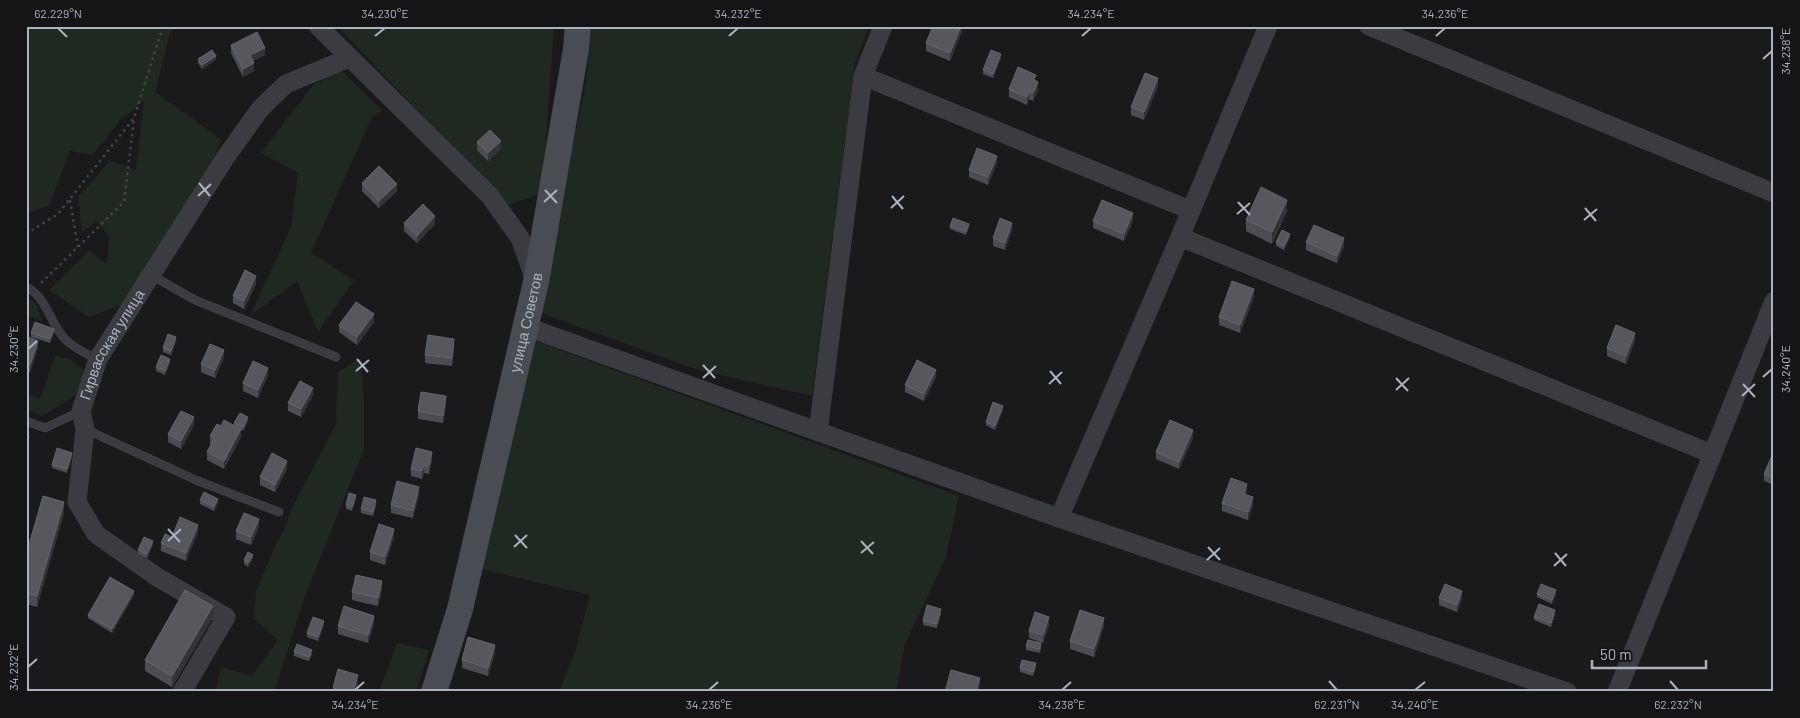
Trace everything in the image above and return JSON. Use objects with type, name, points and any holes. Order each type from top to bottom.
[{"type":"main road","points":[[536,282],[576,49],[578,26]]},
{"type":"main road","name":"улица Советов","points":[[434,692],[460,609],[524,326],[536,282]]},
{"type":"street","name":"улица Советов","points":[[318,26],[490,196],[520,238],[536,282]]},
{"type":"street","points":[[818,432],[863,76],[884,26]]},
{"type":"street","points":[[1059,518],[1180,237],[1268,26]]},
{"type":"street","points":[[1370,26],[1774,193]]},
{"type":"street","name":"Гирвасская улица","points":[[182,692],[226,617],[158,577],[96,534],[77,502],[83,420],[98,359],[225,158],[260,109],[286,84],[349,58]]},
{"type":"street","points":[[863,76],[1190,210]]},
{"type":"street","points":[[1180,237],[1712,454]]},
{"type":"street","points":[[1617,692],[1774,301]]},
{"type":"street","points":[[524,326],[1059,518],[1567,692]]},
{"type":"lane","points":[[151,275],[195,300],[336,357]]},
{"type":"lane","points":[[30,289],[50,313],[64,338],[83,352],[98,359]]},
{"type":"lane","points":[[26,421],[45,428],[83,420],[198,481],[279,512]]},
{"type":"path","points":[[30,289],[78,248],[124,202],[134,118],[163,26]]},
{"type":"path","points":[[26,234],[58,214],[134,118]]},
{"type":"path","points":[[70,198],[78,248]]},
{"type":"shaded area","points":[[26,26],[178,26],[170,32],[155,92],[222,140],[187,212],[126,303],[89,317],[49,290],[89,251],[107,264],[109,236],[96,222],[82,232],[78,197],[110,161],[136,170],[144,101],[121,119],[93,155],[70,151],[49,205],[26,214]]},
{"type":"shaded area","points":[[337,26],[554,26],[542,193],[508,205]]},
{"type":"shaded area","points":[[592,26],[869,26],[855,63],[812,396],[698,370],[538,312],[586,82]]},
{"type":"shaded area","points":[[341,70],[382,110],[372,117],[311,253],[354,280],[318,332],[297,281],[250,316],[291,227],[298,173],[261,153],[313,85]]},
{"type":"shaded area","points":[[26,298],[35,302],[42,321],[26,315]]},
{"type":"shaded area","points":[[535,341],[959,496],[946,557],[905,644],[896,692],[559,692],[576,649],[590,595],[478,568]]},
{"type":"shaded area","points":[[55,356],[70,359],[87,373],[81,392],[42,416],[26,409],[26,393],[40,399]]},
{"type":"shaded area","points":[[361,358],[364,399],[364,449],[305,596],[274,692],[215,692],[222,667],[252,676],[278,640],[254,619],[256,591],[285,528],[291,510],[336,424],[338,372]]},
{"type":"shaded area","points":[[397,643],[429,650],[416,692],[379,692]]},
{"type":"building","points":[[933,26],[961,26],[950,53],[926,43]]},
{"type":"building","points":[[257,32],[265,48],[250,55],[254,63],[243,69],[231,45]]},
{"type":"building","points":[[212,50],[216,56],[202,65],[198,59]]},
{"type":"building","points":[[991,50],[1001,54],[993,74],[983,70]]},
{"type":"building","points":[[1018,67],[1036,75],[1034,80],[1038,82],[1033,93],[1029,91],[1027,97],[1009,89]]},
{"type":"building","points":[[1145,73],[1158,78],[1144,112],[1131,107]]},
{"type":"building","points":[[490,130],[501,141],[488,153],[477,142]]},
{"type":"building","points":[[977,148],[997,156],[988,177],[969,170]]},
{"type":"building","points":[[379,166],[397,184],[379,201],[362,183]]},
{"type":"building","points":[[1261,187],[1287,200],[1272,232],[1246,220]]},
{"type":"building","points":[[1102,200],[1133,213],[1124,234],[1093,221]]},
{"type":"building","points":[[423,204],[435,216],[417,236],[404,223]]},
{"type":"building","points":[[953,218],[969,224],[966,232],[950,226]]},
{"type":"building","points":[[1000,218],[1012,223],[1005,243],[993,238]]},
{"type":"building","points":[[1314,225],[1344,238],[1337,256],[1306,242]]},
{"type":"building","points":[[1282,230],[1290,234],[1284,246],[1276,242]]},
{"type":"building","points":[[245,270],[256,276],[244,301],[233,296]]},
{"type":"building","points":[[1232,281],[1254,289],[1240,325],[1219,317]]},
{"type":"building","points":[[356,302],[374,314],[357,337],[339,325]]},
{"type":"building","points":[[35,322],[54,329],[50,339],[31,333]]},
{"type":"building","points":[[1616,325],[1635,333],[1626,356],[1607,348]]},
{"type":"building","points":[[168,334],[176,337],[171,351],[163,348]]},
{"type":"building","points":[[428,335],[454,339],[452,358],[425,355]]},
{"type":"building","points":[[26,336],[38,341],[30,365],[26,364]]},
{"type":"building","points":[[210,344],[224,350],[215,370],[201,364]]},
{"type":"building","points":[[161,355],[170,359],[165,371],[156,367]]},
{"type":"building","points":[[917,360],[936,370],[924,394],[905,385]]},
{"type":"building","points":[[253,361],[268,368],[258,390],[243,383]]},
{"type":"building","points":[[300,381],[313,388],[301,409],[288,403]]},
{"type":"building","points":[[421,392],[446,396],[443,416],[418,411]]},
{"type":"building","points":[[993,402],[1003,406],[995,426],[986,422]]},
{"type":"building","points":[[181,411],[194,417],[181,441],[168,434]]},
{"type":"building","points":[[240,413],[248,417],[243,428],[234,423]]},
{"type":"building","points":[[224,420],[241,429],[224,461],[207,452],[214,439],[210,436],[217,424],[221,426]]},
{"type":"building","points":[[1170,420],[1193,430],[1179,462],[1156,452]]},
{"type":"building","points":[[26,435],[29,436],[27,445],[26,445]]},
{"type":"building","points":[[57,448],[72,453],[67,469],[52,465]]},
{"type":"building","points":[[416,448],[432,452],[429,466],[424,465],[422,471],[411,469]]},
{"type":"building","points":[[1774,451],[1774,478],[1764,474]]},
{"type":"building","points":[[272,453],[287,461],[275,485],[260,477]]},
{"type":"building","points":[[1231,478],[1247,484],[1244,494],[1253,497],[1248,512],[1222,503]]},
{"type":"building","points":[[397,481],[419,487],[413,511],[391,505]]},
{"type":"building","points":[[204,492],[218,499],[214,507],[200,500]]},
{"type":"building","points":[[349,493],[356,495],[352,507],[346,505]]},
{"type":"building","points":[[43,496],[64,502],[37,596],[26,593],[26,555]]},
{"type":"building","points":[[364,497],[376,500],[373,512],[361,509]]},
{"type":"building","points":[[244,513],[259,519],[251,537],[236,531]]},
{"type":"building","points":[[180,517],[198,525],[186,553],[161,543],[165,534],[172,537]]},
{"type":"building","points":[[379,524],[394,529],[385,557],[370,552]]},
{"type":"building","points":[[144,537],[153,541],[147,554],[138,550]]},
{"type":"building","points":[[248,552],[253,555],[248,563],[244,560]]},
{"type":"building","points":[[356,575],[382,581],[378,598],[352,592]]},
{"type":"building","points":[[110,577],[134,591],[112,629],[88,615]]},
{"type":"building","points":[[1445,584],[1462,591],[1457,605],[1439,598]]},
{"type":"building","points":[[1541,584],[1556,590],[1552,600],[1537,594]]},
{"type":"building","points":[[185,590],[213,606],[172,676],[145,660]]},
{"type":"building","points":[[1539,604],[1555,610],[1551,623],[1534,617]]},
{"type":"building","points":[[927,605],[941,609],[937,624],[923,621]]},
{"type":"building","points":[[344,606],[374,616],[368,635],[338,626]]},
{"type":"building","points":[[1080,610],[1104,618],[1094,649],[1070,641]]},
{"type":"building","points":[[1035,612],[1049,617],[1043,635],[1029,631]]},
{"type":"building","points":[[313,617],[324,621],[318,637],[307,633]]},
{"type":"building","points":[[468,637],[495,645],[488,668],[462,660]]},
{"type":"building","points":[[1028,640],[1041,643],[1040,649],[1026,646]]},
{"type":"building","points":[[297,644],[312,650],[309,657],[294,652]]},
{"type":"building","points":[[1022,660],[1036,663],[1033,672],[1020,668]]},
{"type":"building","points":[[338,669],[358,675],[353,692],[333,688]]},
{"type":"building","points":[[951,670],[980,678],[976,692],[945,692]]}]
